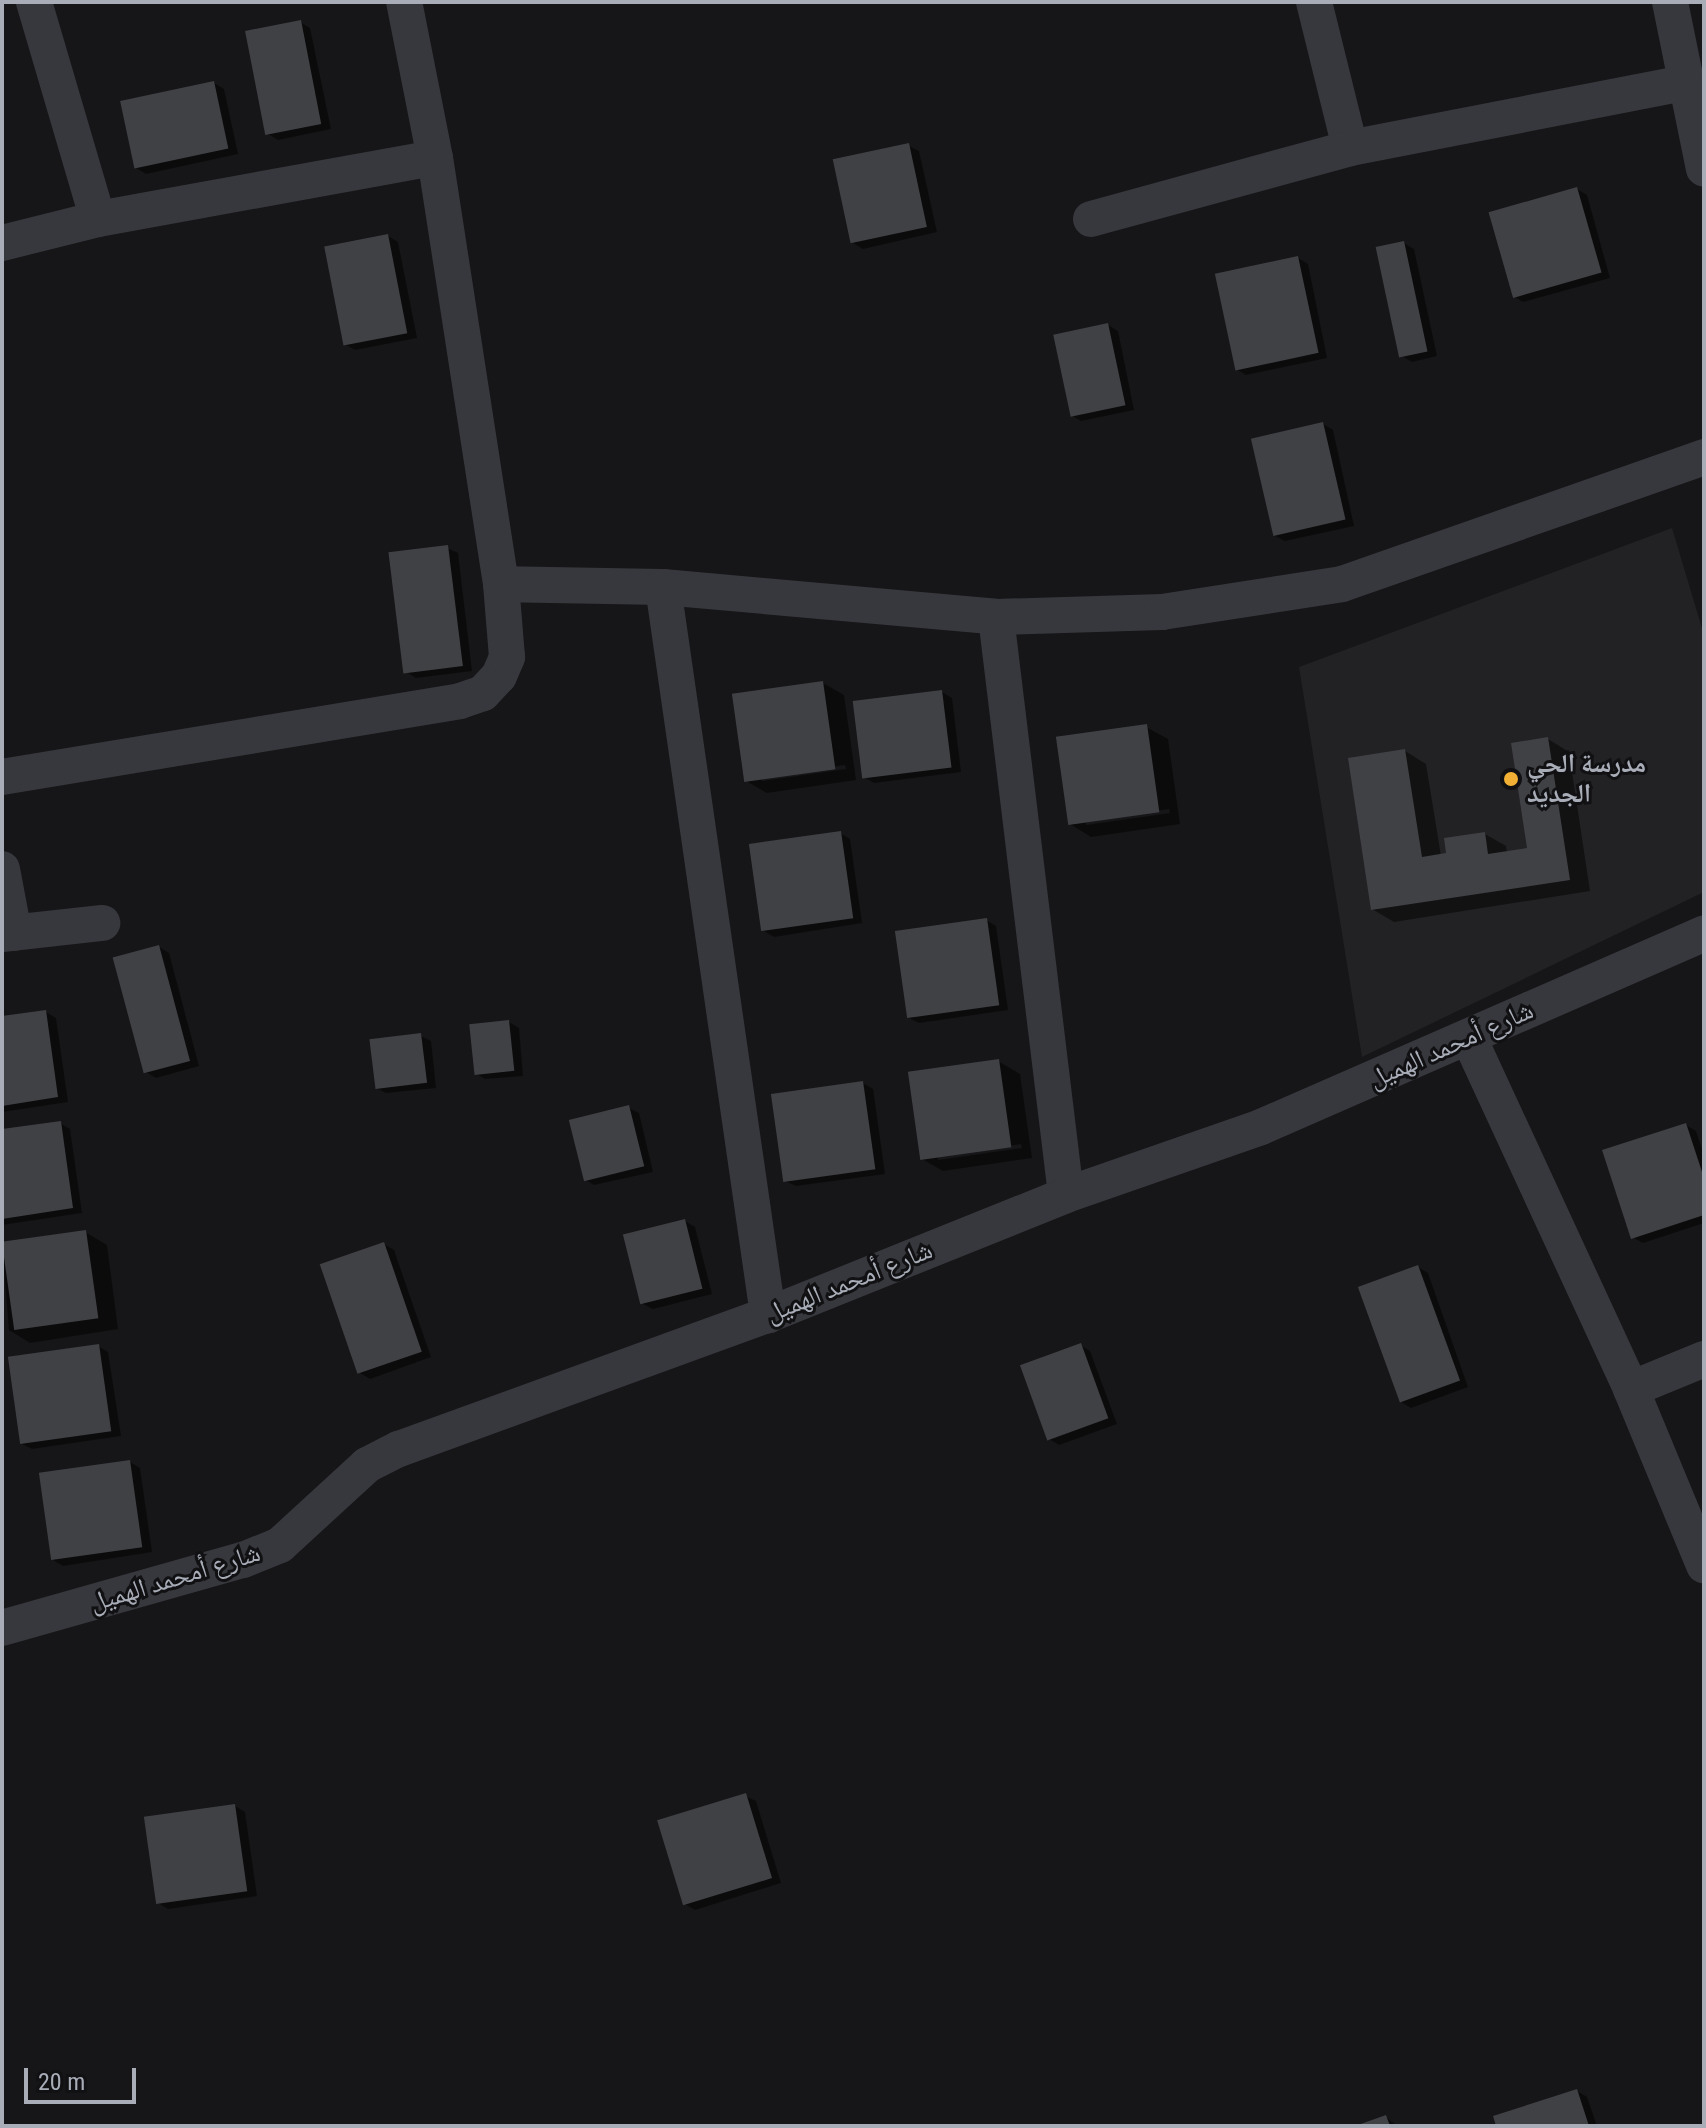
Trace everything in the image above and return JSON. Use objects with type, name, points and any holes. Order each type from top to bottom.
[{"type":"street","points":[[34,2],[98,219]]},
{"type":"street","points":[[2,777],[460,701],[483,693],[499,676],[507,657],[501,584],[435,158],[404,2]]},
{"type":"street","points":[[1314,2],[1350,148]]},
{"type":"street","points":[[1670,2],[1704,169]]},
{"type":"street","points":[[1091,219],[1350,148],[1685,83]]},
{"type":"street","points":[[2,243],[98,219],[435,158]]},
{"type":"street","points":[[501,584],[663,587],[868,610],[996,617],[1162,612],[1342,584],[1704,457]]},
{"type":"street","points":[[663,587],[768,1315]]},
{"type":"street","points":[[996,617],[1066,1195]]},
{"type":"street","points":[[2,869],[8,934],[102,923]]},
{"type":"street","name":"شارع أمحمد الهميل","points":[[2,1628],[243,1560],[280,1545],[367,1465],[399,1449],[768,1315],[1066,1195],[1261,1127],[1704,933]]},
{"type":"street","points":[[1469,1038],[1631,1389],[1704,1565]]},
{"type":"street","points":[[1631,1389],[1704,1359]]},
{"type":"shaded area","name":"مدرسة الحي الجديد","points":[[1672,528],[1704,635],[1704,892],[1362,1057],[1299,667]]},
{"type":"building","points":[[301,20],[321,124],[265,135],[245,31]]},
{"type":"building","points":[[214,81],[228,148],[134,168],[120,101]]},
{"type":"building","points":[[909,143],[927,227],[851,243],[833,159]]},
{"type":"building","points":[[1577,187],[1602,273],[1513,298],[1489,212]]},
{"type":"building","points":[[388,234],[407,333],[343,346],[324,246]]},
{"type":"building","points":[[1404,241],[1427,352],[1399,358],[1376,247]]},
{"type":"building","points":[[1298,256],[1319,353],[1235,371],[1215,274]]},
{"type":"building","points":[[1108,323],[1125,405],[1071,417],[1053,335]]},
{"type":"building","points":[[1323,422],[1345,519],[1273,536],[1251,439]]},
{"type":"building","points":[[448,545],[463,666],[403,673],[388,552]]},
{"type":"building","points":[[823,681],[835,769],[744,782],[732,694]]},
{"type":"building","points":[[942,690],[952,767],[862,778],[853,701]]},
{"type":"building","points":[[1147,724],[1159,812],[1068,825],[1056,737]]},
{"type":"building","name":"مدرسة الحي الجديد","points":[[1548,737],[1570,880],[1371,910],[1348,758],[1405,749],[1422,857],[1446,853],[1444,838],[1485,832],[1488,854],[1527,848],[1511,743]]},
{"type":"building","points":[[841,831],[853,918],[761,931],[749,844]]},
{"type":"building","points":[[987,918],[999,1005],[907,1018],[895,931]]},
{"type":"building","points":[[159,945],[190,1061],[144,1073],[113,957]]},
{"type":"building","points":[[46,1010],[58,1097],[2,1106],[2,1016]]},
{"type":"building","points":[[509,1020],[514,1071],[475,1075],[469,1024]]},
{"type":"building","points":[[421,1033],[427,1083],[375,1089],[369,1039]]},
{"type":"building","points":[[999,1059],[1011,1147],[920,1160],[908,1072]]},
{"type":"building","points":[[863,1081],[875,1169],[783,1182],[771,1094]]},
{"type":"building","points":[[629,1105],[644,1166],[584,1181],[569,1120]]},
{"type":"building","points":[[61,1121],[73,1208],[2,1219],[2,1129]]},
{"type":"building","points":[[1686,1123],[1704,1178],[1704,1215],[1631,1239],[1602,1150]]},
{"type":"building","points":[[685,1219],[702,1289],[640,1304],[623,1234]]},
{"type":"building","points":[[86,1230],[98,1318],[14,1330],[2,1242]]},
{"type":"building","points":[[384,1242],[422,1352],[357,1374],[320,1264]]},
{"type":"building","points":[[1418,1265],[1460,1381],[1400,1402],[1358,1287]]},
{"type":"building","points":[[1081,1343],[1108,1418],[1047,1440],[1020,1365]]},
{"type":"building","points":[[99,1344],[111,1431],[20,1444],[8,1357]]},
{"type":"building","points":[[130,1460],[142,1547],[51,1560],[39,1473]]},
{"type":"building","points":[[746,1793],[772,1878],[683,1905],[657,1820]]},
{"type":"building","points":[[235,1804],[247,1891],[156,1904],[144,1817]]},
{"type":"building","points":[[1577,2089],[1589,2126],[1496,2126],[1493,2116]]},
{"type":"building","points":[[1386,2115],[1390,2126],[1355,2126]]},
{"type":"place","name":"مدرسة الحي الجديد","points":[[1511,779]]}]
